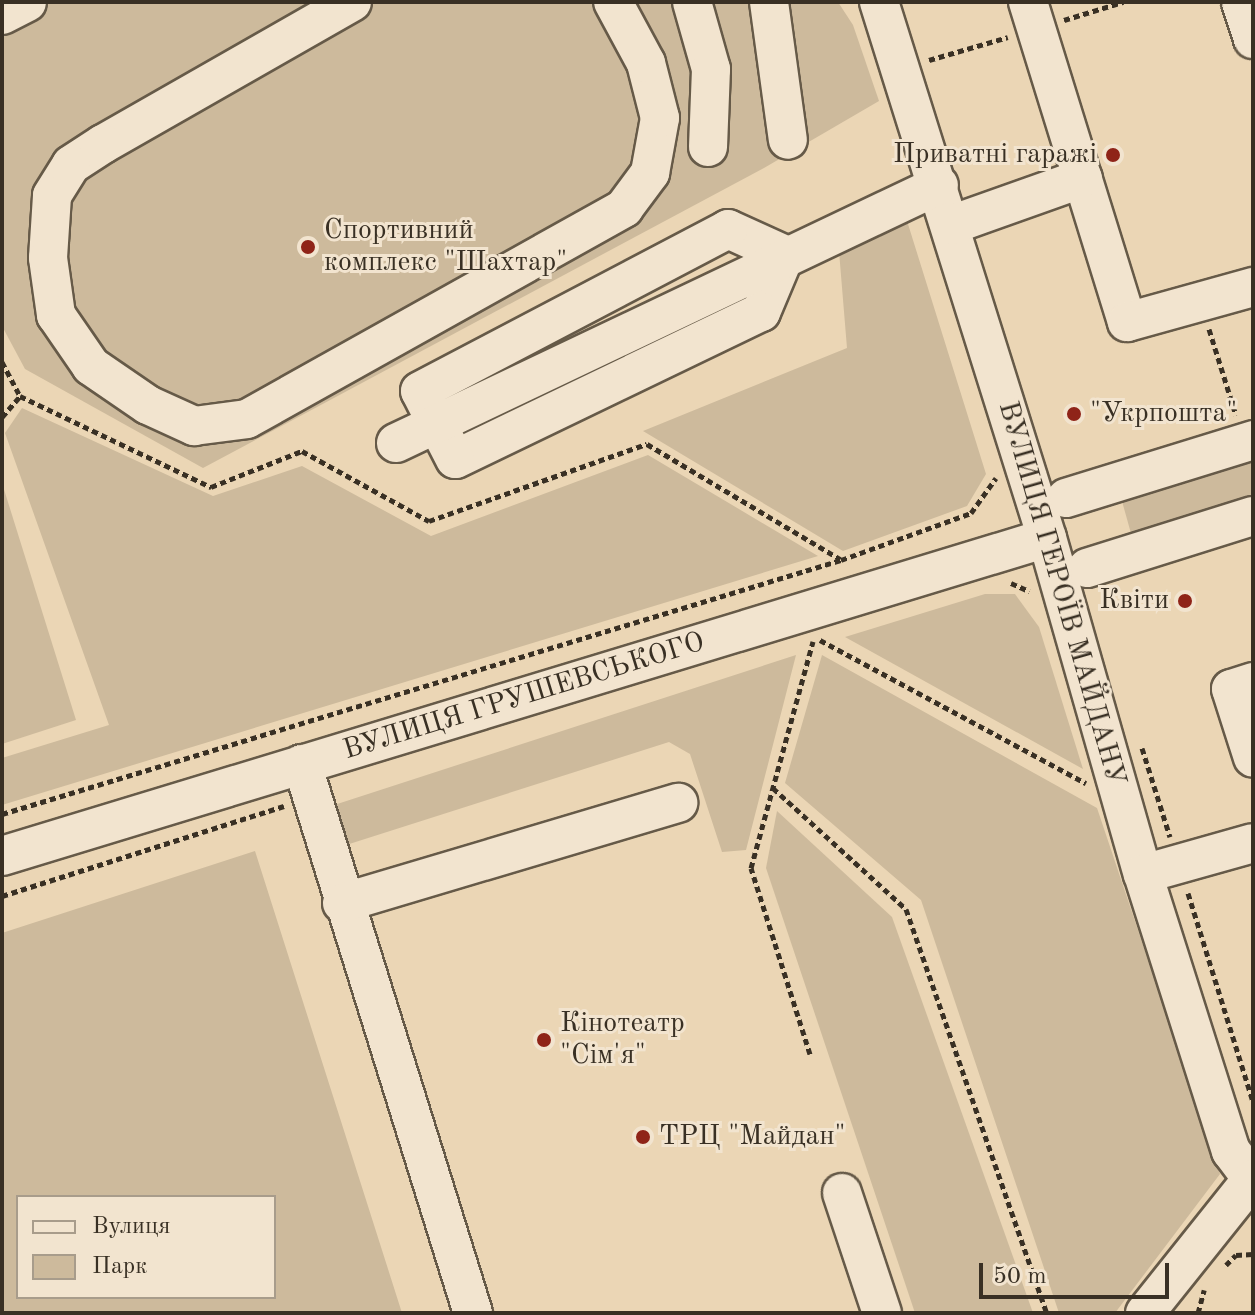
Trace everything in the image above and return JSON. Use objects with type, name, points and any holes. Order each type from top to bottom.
[{"type":"street","points":[[2,15],[27,2]]},
{"type":"street","points":[[352,2],[71,165],[52,196],[48,258],[56,315],[91,366],[148,405],[194,426],[247,419],[624,208],[650,173],[660,118],[646,63],[613,2]]},
{"type":"street","points":[[692,2],[711,69],[708,147]]},
{"type":"street","points":[[769,2],[788,140]]},
{"type":"street","name":"ВУЛИЦЯ ГЕРОЇВ МАЙДАНУ","points":[[879,2],[939,185],[1047,538],[1143,874],[1231,1151],[1252,1180]]},
{"type":"street","points":[[1028,2],[1127,322],[1253,287]]},
{"type":"street","points":[[1241,2],[1253,39]]},
{"type":"street","points":[[951,225],[1083,178]]},
{"type":"street","points":[[396,443],[785,255],[939,185]]},
{"type":"street","points":[[1066,498],[1249,442]]},
{"type":"street","points":[[1087,568],[1253,516]]},
{"type":"street","name":"ВУЛИЦЯ ГРУШЕВСЬКОГО","points":[[2,856],[307,781],[1047,538]]},
{"type":"street","points":[[1253,682],[1231,689],[1253,758]]},
{"type":"street","points":[[307,781],[342,903],[473,1313]]},
{"type":"street","points":[[342,903],[678,803]]},
{"type":"street","points":[[1143,874],[1253,843]]},
{"type":"street","points":[[1145,1313],[1252,1180]]},
{"type":"street","points":[[842,1193],[882,1313]]},
{"type":"path","points":[[1200,301],[1249,442]]},
{"type":"path","points":[[2,362],[20,396],[211,487],[302,451],[429,521],[647,444],[841,560]]},
{"type":"path","points":[[2,417],[20,396]]},
{"type":"path","points":[[2,814],[841,560],[971,513],[997,480],[992,465]]},
{"type":"path","points":[[1006,582],[1022,584],[1031,593]]},
{"type":"path","points":[[800,642],[829,632]]},
{"type":"path","points":[[815,637],[1094,787]]},
{"type":"path","points":[[810,1054],[751,868],[815,637]]},
{"type":"path","points":[[2,896],[307,781]]},
{"type":"path","points":[[773,788],[906,909],[1047,1313]]},
{"type":"path","points":[[1198,1313],[1205,1288],[1236,1255],[1253,1254]]},
{"type":"green space","name":"Спортивний комплекс \"Шахтар\"","points":[[2,2],[838,2],[853,25],[879,101],[764,168],[203,468],[25,369],[2,326]]},
{"type":"green space","points":[[903,208],[986,474],[967,506],[843,551],[643,431],[847,348],[838,239]]},
{"type":"green space","points":[[22,408],[213,496],[302,466],[431,536],[648,455],[818,556],[2,805],[2,758],[109,725],[5,433]]},
{"type":"green space","points":[[1253,453],[1253,500],[1132,537],[1120,494]]},
{"type":"green space","points":[[2,483],[76,720],[2,744]]},
{"type":"green space","points":[[985,594],[1015,594],[1039,627],[1083,769],[845,637]]},
{"type":"green space","points":[[796,655],[746,850],[722,852],[690,754],[669,742],[343,846],[328,807]]},
{"type":"green space","points":[[822,655],[1097,808],[1220,1174],[1115,1313],[1059,1313],[921,900],[785,783]]},
{"type":"green space","points":[[777,811],[892,917],[1033,1313],[915,1313],[766,868]]},
{"type":"green space","points":[[255,851],[402,1313],[2,1313],[2,933]]},
{"type":"place","name":"Приватні гаражі","points":[[1113,155]]},
{"type":"place","name":"Спортивний комплекс \"Шахтар\"","points":[[308,247]]},
{"type":"place","name":"\"Укрпошта\"","points":[[1074,414]]},
{"type":"place","name":"Квіти","points":[[1185,601]]},
{"type":"place","name":"Кінотеатр \"Сім'я\"","points":[[544,1040]]},
{"type":"place","name":"ТРЦ \"Майдан\"","points":[[643,1137]]}]
